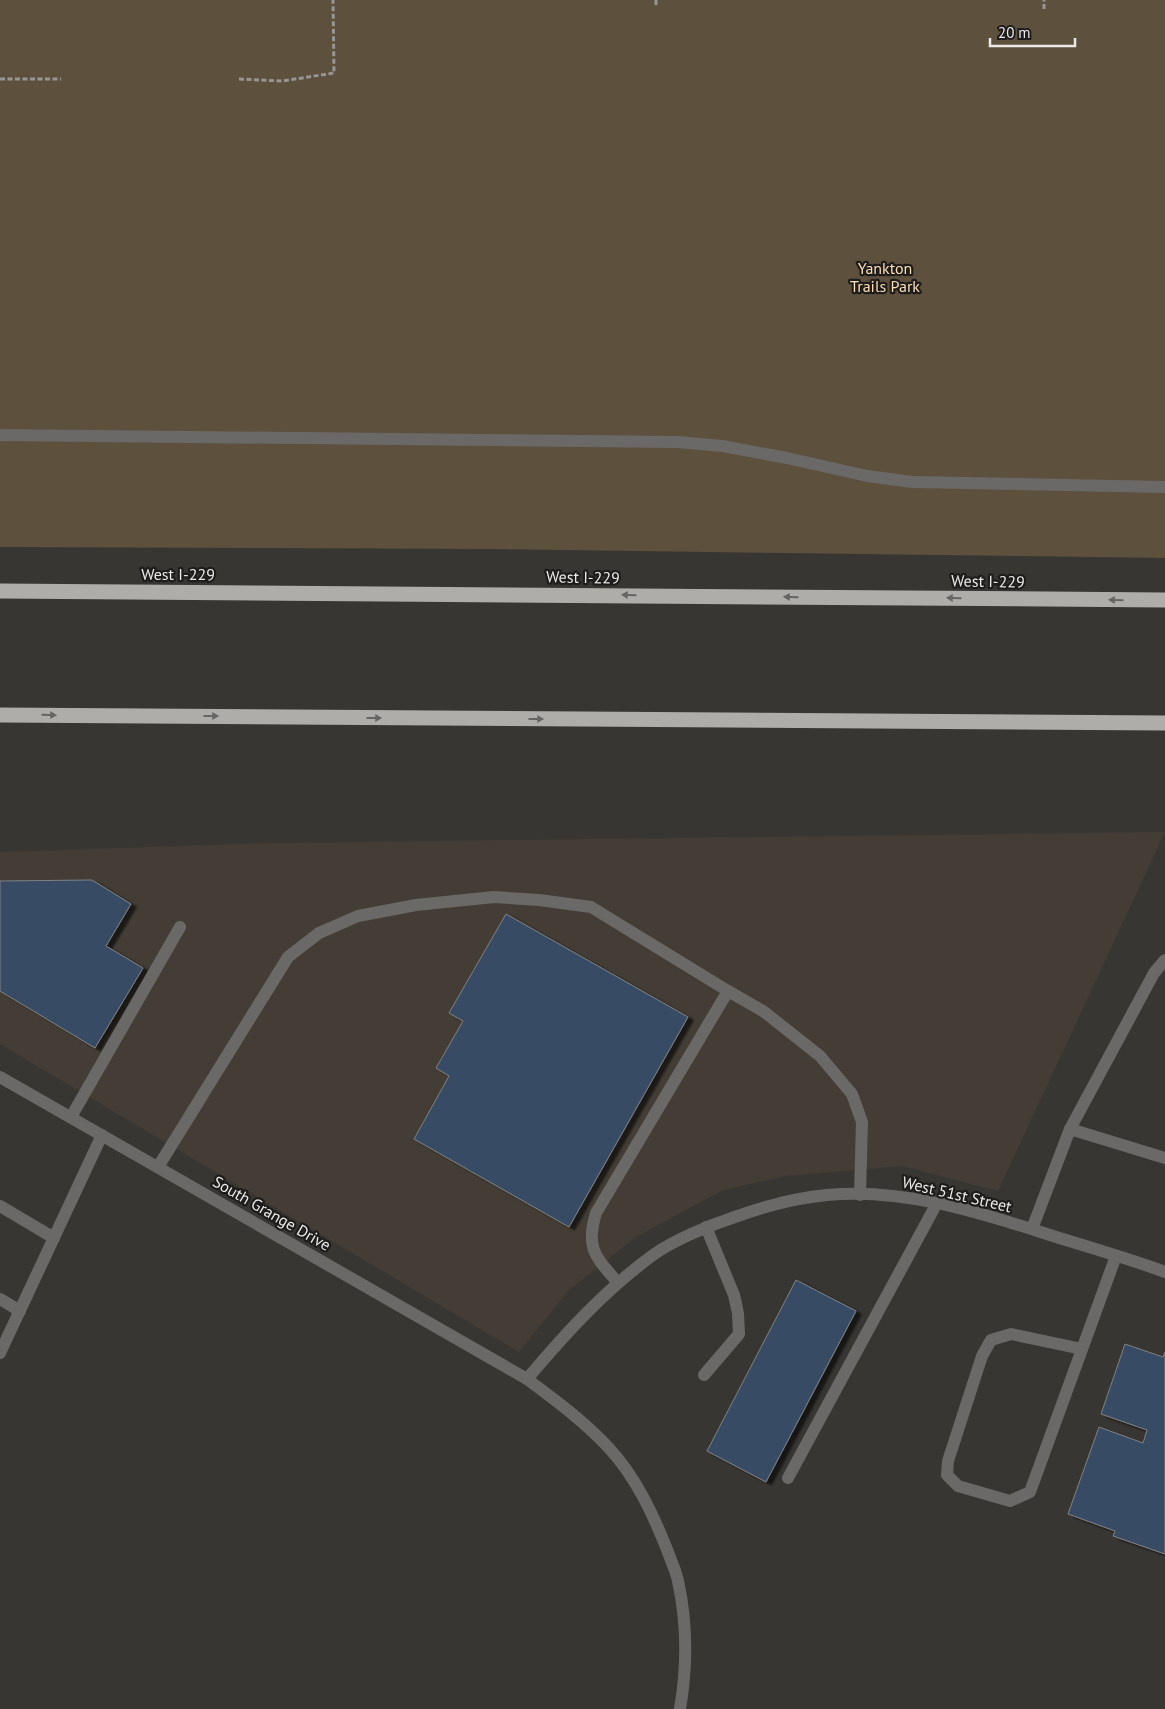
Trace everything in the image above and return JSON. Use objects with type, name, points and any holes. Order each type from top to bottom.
[{"type":"highway","name":"West I-229","points":[[0,591],[1165,600]]},
{"type":"highway","points":[[0,715],[1165,723]]},
{"type":"street","points":[[0,435],[678,442],[722,446],[868,476],[912,482],[1165,487]]},
{"type":"street","points":[[158,1167],[288,957],[319,933],[358,916],[416,905],[494,897],[538,900],[591,907],[763,1011],[820,1056],[852,1094],[862,1122],[860,1195]]},
{"type":"street","points":[[71,1117],[180,927]]},
{"type":"street","points":[[1032,1229],[1070,1129],[1154,973],[1165,960]]},
{"type":"street","points":[[618,1283],[594,1251],[591,1230],[596,1214],[728,991]]},
{"type":"street","name":"South Grange Drive","points":[[0,1077],[527,1379],[568,1409],[609,1447],[639,1487],[661,1534],[678,1580],[684,1629],[684,1682],[680,1709]]},
{"type":"street","points":[[1070,1129],[1165,1158]]},
{"type":"street","points":[[0,1353],[102,1135]]},
{"type":"street","name":"West 51st Street","points":[[527,1379],[562,1337],[618,1283],[655,1254],[706,1227],[764,1206],[827,1195],[886,1195],[937,1203],[983,1214],[1165,1272]]},
{"type":"street","points":[[788,1478],[937,1203]]},
{"type":"street","points":[[0,1206],[54,1238]]},
{"type":"street","points":[[704,1375],[739,1334],[738,1313],[734,1295],[706,1227]]},
{"type":"street","points":[[1082,1350],[1011,1334],[991,1340],[982,1356],[948,1461],[947,1475],[958,1486],[1010,1501],[1030,1492],[1082,1350],[1116,1256]]},
{"type":"street","points":[[0,1299],[20,1311]]},
{"type":"path","points":[[239,79],[282,81],[334,73],[333,0]]},
{"type":"path","points":[[656,0],[656,5]]},
{"type":"path","points":[[1044,0],[1044,10]]},
{"type":"path","points":[[0,79],[61,79]]},
{"type":"shaded area","points":[[1165,832],[998,1191],[902,1166],[786,1176],[723,1190],[636,1237],[568,1291],[519,1352],[0,1044],[0,852],[272,843]]},
{"type":"green space","name":"Yankton Trails Park","points":[[0,0],[1165,0],[1165,558],[484,549],[0,547]]},
{"type":"building","points":[[92,880],[131,904],[106,946],[143,968],[95,1048],[0,991],[0,881]]},
{"type":"building","points":[[506,914],[688,1017],[569,1227],[414,1139],[449,1076],[436,1068],[463,1021],[449,1013]]},
{"type":"building","points":[[796,1280],[856,1311],[766,1482],[707,1451]]},
{"type":"building","points":[[1125,1344],[1163,1357],[1165,1352],[1165,1554],[1113,1536],[1115,1531],[1068,1514],[1099,1427],[1143,1443],[1147,1430],[1101,1414]]}]
